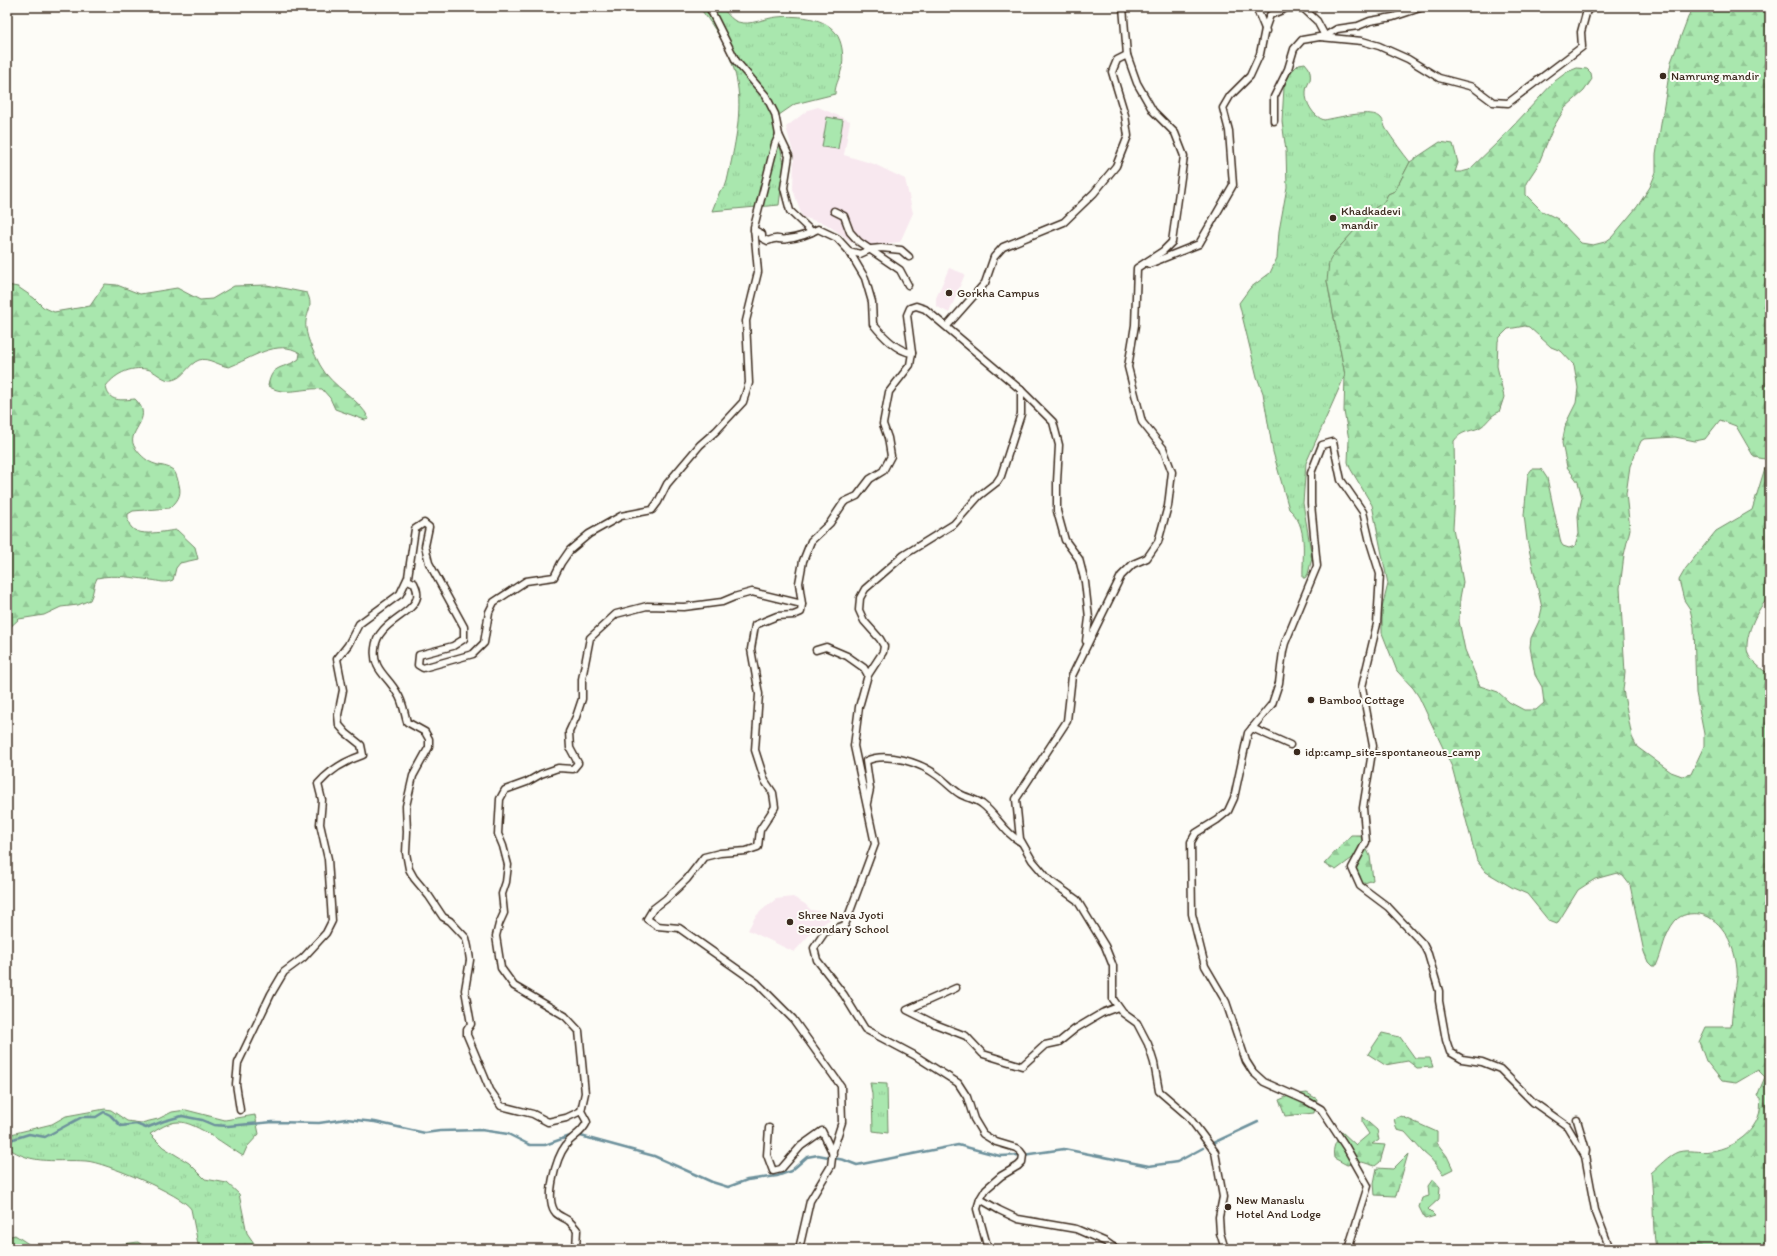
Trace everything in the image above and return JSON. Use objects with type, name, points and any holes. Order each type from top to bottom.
[{"type":"street","points":[[709,7],[736,60],[766,96],[789,156],[784,188],[790,211],[812,232]]},
{"type":"street","points":[[1123,7],[1127,55],[1137,83],[1153,111],[1176,133],[1184,156],[1172,242],[1163,251],[1137,268]]},
{"type":"street","points":[[1256,7],[1266,30]]},
{"type":"street","points":[[1274,121],[1274,97],[1288,69],[1294,49],[1302,40],[1323,36],[1338,29],[1358,26],[1370,21],[1393,17],[1423,7]]},
{"type":"street","points":[[1323,36],[1355,40],[1379,46],[1408,59],[1439,78],[1473,87],[1493,102],[1508,103],[1582,47],[1581,32],[1587,10],[1594,7]]},
{"type":"street","points":[[1137,268],[1199,244],[1233,185],[1229,131],[1223,108],[1230,96],[1250,76],[1260,54],[1270,15],[1287,8],[1303,8],[1317,21],[1323,36]]},
{"type":"street","points":[[947,326],[986,283],[994,257],[1003,246],[1064,222],[1094,193],[1116,166],[1128,136],[1125,115],[1112,72],[1117,60],[1127,55]]},
{"type":"street","points":[[240,1110],[236,1084],[238,1063],[271,994],[284,972],[303,958],[326,934],[332,921],[328,859],[320,824],[322,800],[318,784],[327,774],[347,760],[363,755],[361,745],[346,733],[339,725],[338,715],[343,690],[337,659],[348,645],[360,624],[400,594],[408,580],[415,529],[424,523],[429,527],[425,546],[429,563],[464,627],[464,639],[453,646],[419,656],[418,664],[423,668],[473,654],[484,643],[489,612],[494,602],[526,581],[554,577],[570,550],[589,534],[621,516],[652,510],[667,484],[700,445],[716,431],[743,402],[749,383],[746,321],[758,272],[754,230],[775,144],[780,135]]},
{"type":"street","points":[[834,211],[844,216],[850,232],[869,250],[900,270],[908,284]]},
{"type":"street","points":[[754,230],[762,234],[762,238],[768,241],[776,238],[784,240],[818,229],[837,238],[848,251],[865,278],[872,302],[873,324],[883,336],[905,352],[912,353]]},
{"type":"street","points":[[848,251],[860,254],[869,250],[881,248],[901,250],[909,257]]},
{"type":"street","points":[[1137,268],[1134,325],[1128,367],[1142,422],[1163,448],[1172,472],[1168,506],[1158,542],[1147,558],[1133,564],[1121,576],[1072,676],[1067,721],[1016,799],[1020,839],[1032,860],[1049,880],[1077,900],[1105,946],[1113,966],[1113,999],[1122,1013],[1137,1023],[1148,1044],[1154,1063],[1159,1091],[1188,1116],[1215,1152],[1223,1197],[1219,1217],[1220,1233],[1225,1249]]},
{"type":"street","points":[[799,1249],[810,1201],[831,1166],[842,1122],[841,1086],[793,1019],[757,983],[680,928],[656,926],[647,919],[653,909],[666,899],[686,879],[704,857],[720,853],[746,851],[758,847],[760,830],[775,807],[773,793],[764,781],[755,750],[759,694],[751,649],[755,625],[777,616],[794,615],[801,612],[802,604],[799,583],[803,561],[811,540],[830,523],[844,502],[856,496],[870,479],[883,471],[891,456],[888,438],[883,424],[889,392],[910,365],[912,353],[907,315],[910,308],[916,306],[925,309],[947,326],[1021,390],[1053,422],[1059,445],[1057,511],[1065,540],[1079,559],[1085,582],[1089,610],[1088,635],[1083,654]]},
{"type":"street","points":[[988,1249],[977,1209],[980,1199],[991,1184],[1022,1162],[1023,1155],[1016,1148],[996,1142],[983,1134],[974,1119],[967,1097],[958,1083],[914,1055],[865,1029],[844,995],[816,960],[814,948],[826,932],[845,925],[875,844],[854,746],[859,707],[868,675],[883,652],[884,646],[880,639],[864,621],[859,610],[860,598],[865,589],[904,555],[954,524],[979,496],[997,482],[1001,476],[1021,414],[1021,390]]},
{"type":"street","points":[[1348,1249],[1368,1186],[1346,1147],[1321,1109],[1307,1101],[1264,1082],[1253,1072],[1246,1061],[1226,1002],[1205,966],[1192,914],[1191,842],[1196,833],[1218,820],[1228,811],[1239,782],[1248,733],[1272,704],[1279,683],[1285,643],[1317,566],[1311,504],[1312,473],[1322,445],[1333,442],[1341,480],[1363,512],[1380,574],[1377,624],[1362,687],[1373,746],[1363,808],[1366,842],[1352,868],[1360,886],[1388,907],[1423,944],[1428,954],[1439,991],[1439,1001],[1446,1040],[1450,1052],[1462,1059],[1482,1062],[1500,1069],[1533,1102],[1567,1126],[1585,1156],[1596,1210],[1610,1249]]},
{"type":"street","points":[[408,580],[414,582],[417,592],[417,599],[382,631],[376,639],[374,648],[377,668],[397,691],[407,722],[425,732],[429,739],[429,747],[412,776],[406,806],[406,853],[409,869],[443,917],[450,921],[466,938],[470,960],[465,990],[471,1024],[467,1030],[467,1035],[490,1090],[501,1106],[533,1114],[548,1122],[566,1118],[581,1111]]},
{"type":"street","points":[[576,1249],[577,1230],[556,1213],[550,1204],[552,1183],[557,1162],[566,1144],[583,1131],[588,1122],[581,1111],[586,1093],[579,1031],[565,1016],[514,986],[501,968],[496,936],[504,913],[502,894],[506,882],[508,865],[498,834],[500,798],[505,790],[527,782],[540,774],[558,768],[573,769],[578,763],[570,748],[569,732],[582,699],[582,679],[590,638],[616,614],[648,606],[684,607],[722,602],[752,592],[802,604]]},
{"type":"street","points":[[816,650],[826,647],[846,656],[864,668],[868,675]]},
{"type":"street","points":[[1252,728],[1290,745]]},
{"type":"street","points":[[867,804],[870,789],[866,761],[873,758],[902,759],[937,775],[960,795],[981,802],[1001,826],[1022,843]]},
{"type":"street","points":[[956,988],[907,1010],[935,1024],[966,1036],[983,1054],[1022,1066],[1045,1045],[1058,1042],[1089,1021],[1118,1007]]},
{"type":"street","points":[[1577,1120],[1586,1150],[1585,1156]]},
{"type":"street","points":[[770,1128],[767,1155],[773,1171],[782,1169],[801,1146],[822,1131],[833,1154]]},
{"type":"street","points":[[980,1199],[1018,1219],[1076,1229],[1106,1242],[1116,1249]]},
{"type":"shaded area","points":[[818,107],[850,121],[844,155],[874,164],[905,179],[913,213],[900,242],[859,247],[826,224],[802,217],[793,189],[794,156],[786,127],[808,110]]},
{"type":"shaded area","name":"Gorkha Campus","points":[[949,268],[965,274],[949,313],[936,306],[936,298]]},
{"type":"shaded area","name":"Shree Nava Jyoti Secondary School","points":[[793,897],[805,904],[811,910],[826,912],[832,918],[812,932],[794,952],[748,930],[755,917],[776,899]]},
{"type":"green space","points":[[699,7],[722,7],[733,20],[743,23],[786,16],[814,19],[830,27],[836,33],[840,41],[843,64],[835,94],[795,104],[779,115],[777,133],[784,164],[779,205],[712,211],[720,191],[725,187],[733,155],[739,110],[738,90],[734,70],[727,51]]},
{"type":"green space","points":[[1692,7],[1770,7],[1770,217],[1768,224],[1768,283],[1770,284],[1770,460],[1754,457],[1736,426],[1720,420],[1705,439],[1695,441],[1675,437],[1644,439],[1641,441],[1630,466],[1626,494],[1630,529],[1624,555],[1620,588],[1625,673],[1623,690],[1632,737],[1637,747],[1671,772],[1682,776],[1691,774],[1704,746],[1704,734],[1696,693],[1694,627],[1690,609],[1684,600],[1679,580],[1686,568],[1716,531],[1752,510],[1765,468],[1770,470],[1770,597],[1765,601],[1752,624],[1747,642],[1747,650],[1751,659],[1757,665],[1766,672],[1770,673],[1770,1249],[1656,1249],[1651,1173],[1667,1158],[1678,1152],[1711,1151],[1730,1145],[1747,1134],[1758,1118],[1760,1098],[1757,1096],[1765,1077],[1758,1070],[1736,1083],[1722,1081],[1706,1061],[1699,1042],[1706,1027],[1731,1027],[1737,969],[1734,952],[1722,928],[1716,922],[1700,914],[1683,915],[1671,926],[1656,966],[1652,966],[1648,962],[1644,952],[1630,885],[1623,876],[1617,873],[1595,879],[1578,890],[1557,924],[1549,921],[1527,894],[1513,888],[1486,872],[1477,861],[1452,767],[1419,697],[1413,688],[1397,671],[1382,633],[1382,608],[1388,584],[1372,505],[1348,462],[1349,440],[1344,411],[1345,375],[1327,281],[1329,262],[1334,253],[1375,208],[1384,202],[1388,194],[1395,191],[1410,162],[1440,142],[1453,144],[1458,163],[1455,172],[1469,170],[1499,141],[1555,81],[1567,72],[1577,68],[1587,69],[1591,73],[1592,79],[1584,91],[1565,108],[1553,128],[1538,165],[1526,183],[1526,195],[1542,211],[1558,219],[1581,243],[1593,245],[1605,242],[1612,237],[1637,207],[1650,187],[1656,172],[1656,155],[1671,62]],"holes":[[[1525,326],[1529,327],[1551,347],[1561,351],[1574,365],[1578,388],[1576,403],[1566,423],[1562,443],[1567,467],[1578,482],[1582,497],[1578,516],[1579,534],[1575,546],[1569,548],[1563,546],[1561,543],[1547,478],[1541,469],[1532,469],[1528,474],[1524,515],[1527,540],[1542,608],[1539,621],[1531,638],[1530,647],[1535,675],[1542,687],[1544,703],[1536,710],[1524,710],[1509,702],[1498,692],[1480,686],[1465,650],[1459,621],[1460,598],[1463,582],[1453,528],[1455,496],[1454,441],[1465,432],[1479,428],[1493,415],[1499,412],[1504,397],[1497,366],[1498,341],[1508,329]]]},
{"type":"green space","points":[[1305,63],[1309,68],[1310,76],[1306,90],[1307,101],[1317,116],[1324,120],[1362,114],[1376,115],[1382,119],[1386,129],[1410,162],[1395,191],[1388,194],[1384,202],[1375,208],[1334,253],[1327,281],[1345,375],[1306,463],[1303,503],[1312,558],[1308,574],[1305,578],[1303,578],[1302,532],[1295,516],[1289,509],[1273,452],[1263,393],[1257,377],[1239,303],[1250,288],[1270,273],[1277,258],[1279,231],[1287,187],[1286,151],[1282,121],[1284,87],[1290,73],[1299,64]]},
{"type":"green space","points":[[827,117],[843,120],[838,149],[822,147]]},
{"type":"green space","points":[[105,284],[117,285],[140,294],[177,288],[200,300],[212,299],[234,286],[267,285],[307,293],[310,307],[306,319],[306,328],[316,357],[325,373],[359,405],[369,419],[365,420],[335,409],[330,398],[322,389],[281,391],[268,386],[275,370],[299,359],[300,353],[291,349],[283,348],[264,351],[229,367],[203,359],[199,360],[180,377],[172,380],[166,379],[150,370],[131,369],[125,371],[110,381],[106,386],[107,391],[113,398],[116,399],[135,399],[141,406],[141,420],[135,431],[133,443],[142,456],[150,462],[173,470],[177,477],[180,489],[178,499],[170,508],[133,511],[128,514],[129,523],[132,528],[145,533],[177,530],[195,547],[198,559],[180,563],[176,568],[173,580],[167,582],[117,576],[97,578],[90,600],[78,605],[61,607],[44,615],[19,619],[7,630],[7,285],[18,287],[34,298],[43,307],[54,312],[90,306]]},
{"type":"green space","points":[[1351,835],[1360,835],[1370,856],[1373,880],[1362,884],[1356,873],[1357,865],[1355,856],[1336,870],[1324,864]]},
{"type":"green space","points":[[1382,1033],[1400,1037],[1415,1058],[1430,1058],[1433,1067],[1417,1068],[1408,1061],[1385,1065],[1368,1054]]},
{"type":"green space","points":[[870,1083],[887,1084],[888,1133],[873,1131],[872,1094]]},
{"type":"green space","points":[[1307,1093],[1317,1099],[1314,1113],[1285,1116],[1279,1100],[1291,1095]]},
{"type":"green space","points":[[105,1109],[111,1110],[127,1121],[141,1123],[158,1119],[172,1112],[186,1110],[225,1120],[255,1115],[259,1134],[247,1147],[243,1156],[203,1130],[186,1123],[171,1123],[150,1134],[163,1147],[189,1163],[205,1179],[227,1183],[239,1194],[247,1233],[258,1249],[199,1249],[191,1209],[185,1203],[159,1188],[125,1173],[95,1163],[86,1161],[36,1159],[16,1153],[7,1147],[7,1135],[52,1124],[66,1116]]},
{"type":"green space","points":[[1401,1116],[1437,1132],[1437,1143],[1447,1156],[1453,1169],[1443,1174],[1405,1132],[1397,1130],[1394,1119]]},
{"type":"green space","points":[[1362,1117],[1377,1130],[1379,1139],[1372,1144],[1385,1145],[1380,1162],[1375,1166],[1362,1162],[1347,1165],[1334,1158],[1334,1148],[1342,1132],[1356,1145],[1369,1134],[1362,1123]]},
{"type":"green space","points":[[1408,1154],[1396,1196],[1375,1195],[1374,1183],[1377,1168],[1393,1169]]},
{"type":"green space","points":[[1433,1179],[1440,1187],[1439,1199],[1428,1209],[1435,1216],[1425,1219],[1419,1207],[1422,1198],[1429,1196],[1428,1186]]},
{"type":"green space","points":[[15,1235],[36,1249],[7,1249],[7,1237]]},
{"type":"green space","points":[[138,1242],[148,1249],[113,1249],[116,1245]]},
{"type":"waterway","points":[[7,1141],[29,1134],[45,1137],[82,1117],[96,1117],[104,1112],[110,1115],[121,1126],[136,1124],[146,1128],[182,1116],[202,1120],[214,1125],[228,1126],[273,1122],[319,1123],[346,1119],[375,1122],[425,1133],[481,1130],[508,1134],[530,1145],[545,1145],[573,1135]]},
{"type":"waterway","points":[[1213,1143],[1258,1122]]},
{"type":"waterway","points":[[577,1135],[654,1156],[712,1182],[728,1187],[747,1180],[777,1176],[791,1171],[807,1157],[818,1155],[844,1160],[857,1165],[958,1145],[1000,1156],[1023,1155],[1064,1149],[1149,1166],[1177,1162],[1203,1148]]},
{"type":"place","name":"Namrung mandir","points":[[1663,76]]},
{"type":"place","name":"Khadkadevi mandir","points":[[1333,218]]},
{"type":"place","name":"Gorkha Campus","points":[[949,293]]},
{"type":"place","name":"Bamboo Cottage","points":[[1311,700]]},
{"type":"place","name":"idp:camp_site=spontaneous_camp","points":[[1297,752]]},
{"type":"place","name":"Shree Nava Jyoti Secondary School","points":[[790,922]]},
{"type":"place","name":"New Manaslu Hotel And Lodge","points":[[1228,1207]]}]
